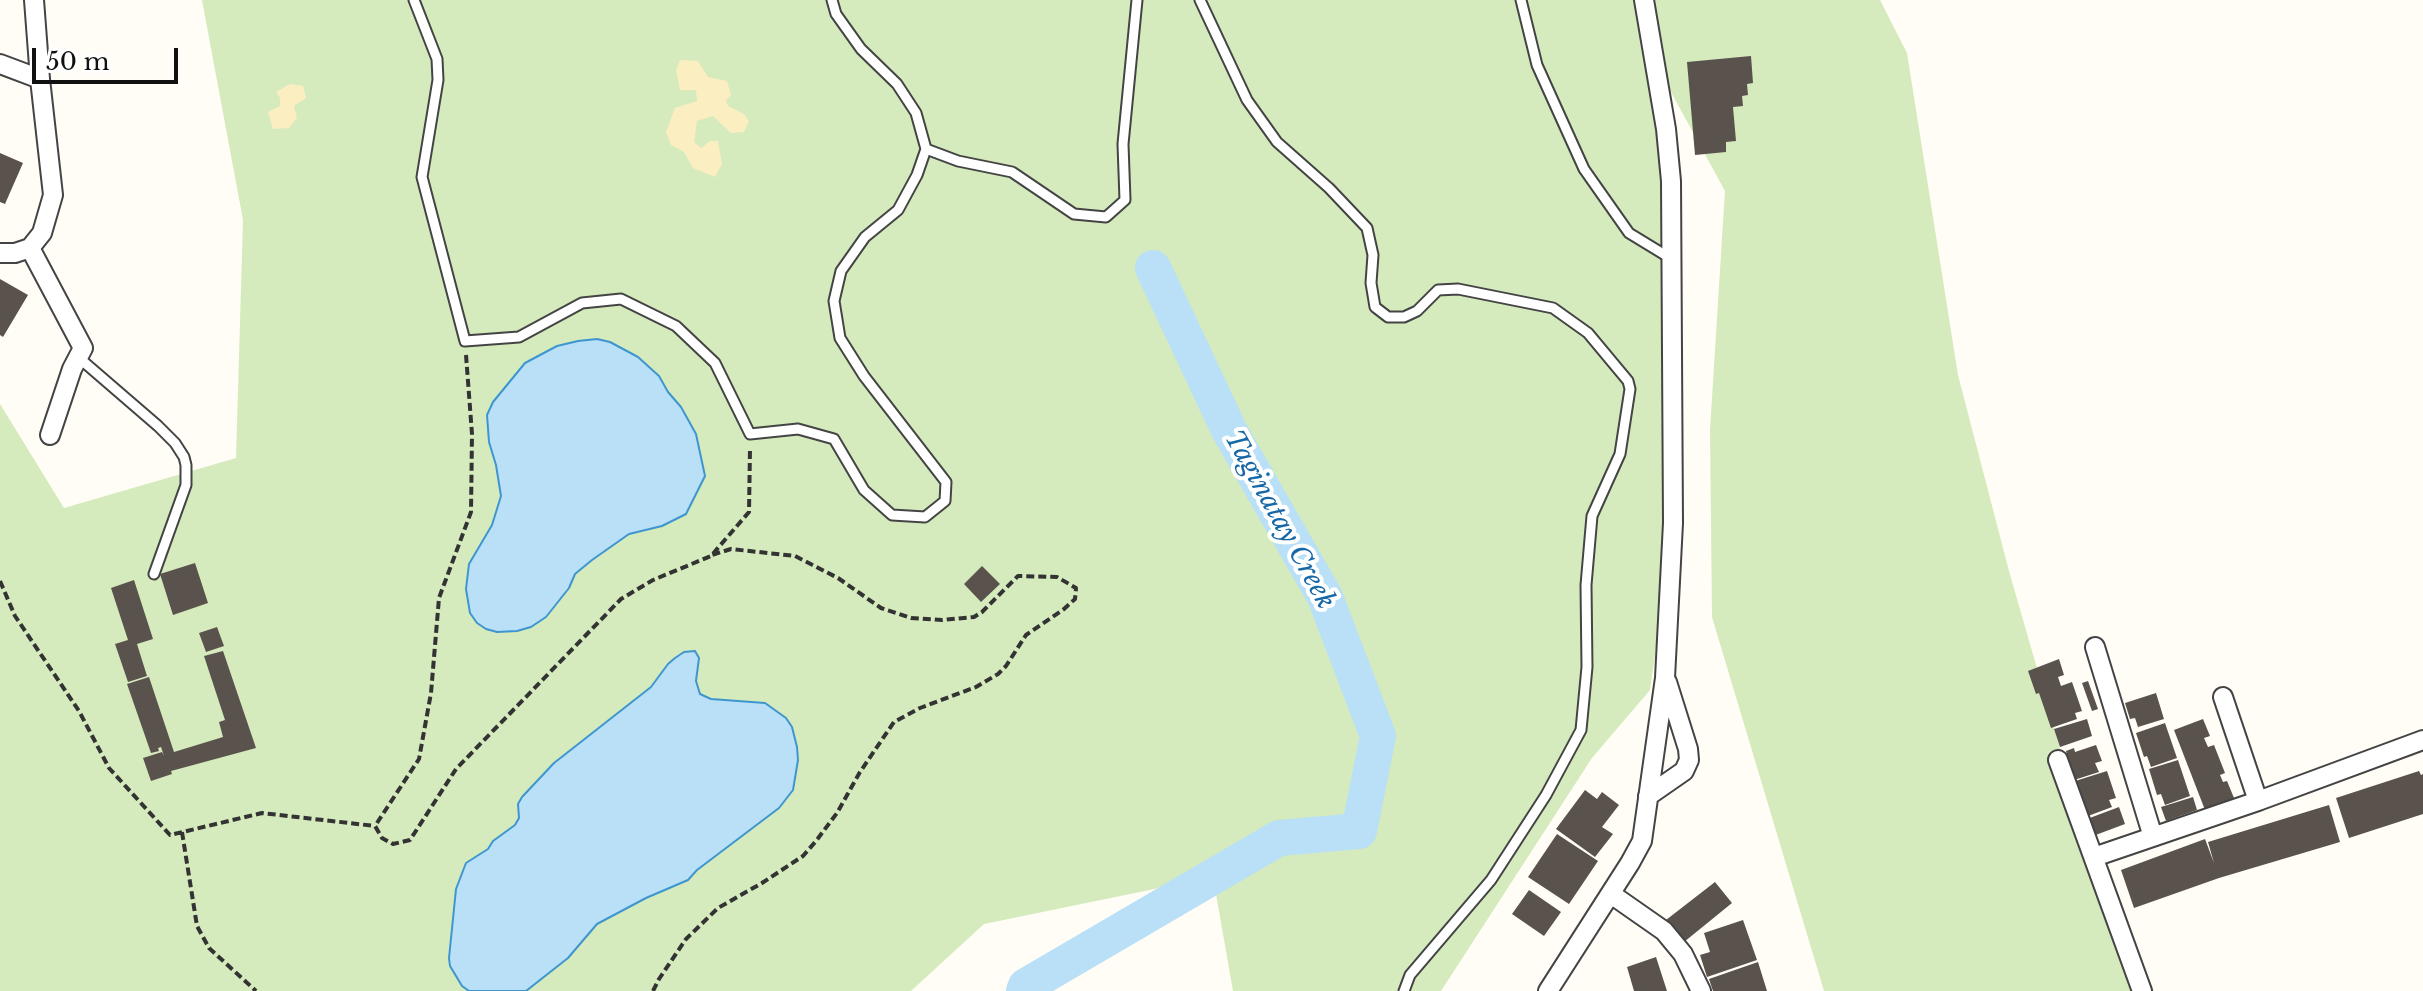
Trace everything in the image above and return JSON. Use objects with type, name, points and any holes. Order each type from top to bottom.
[{"type":"street","points":[[0,253],[15,253],[30,248],[42,233],[53,195],[34,0]]},
{"type":"street","points":[[1548,991],[1642,841],[1665,678],[1673,523],[1671,181],[1666,129],[1644,0]]},
{"type":"street","points":[[0,64],[40,79]]},
{"type":"street","points":[[30,248],[83,348],[50,435]]},
{"type":"street","points":[[2095,647],[2153,837]]},
{"type":"street","points":[[1648,796],[1684,771],[1689,760],[1665,678]]},
{"type":"street","points":[[2223,697],[2258,801]]},
{"type":"street","points":[[2094,857],[2423,740]]},
{"type":"street","points":[[2058,760],[2142,991]]},
{"type":"street","points":[[1611,894],[1664,931],[1683,954],[1701,991]]},
{"type":"lane","points":[[414,0],[437,59],[438,80],[422,177],[465,341],[519,337],[582,303],[621,299],[676,326],[715,363],[750,434],[798,429],[834,439],[864,490],[892,515],[925,517],[945,501],[946,482],[864,376],[840,338],[834,301],[841,271],[865,237],[898,210],[917,175],[926,149],[916,113],[897,84],[861,49],[836,14],[832,0]]},
{"type":"lane","points":[[926,149],[958,161],[1012,172],[1074,214],[1106,217],[1125,200],[1123,144],[1137,0]]},
{"type":"lane","points":[[1200,0],[1247,100],[1277,142],[1329,188],[1367,228],[1373,255],[1371,283],[1375,307],[1388,317],[1404,317],[1417,311],[1438,290],[1458,289],[1553,308],[1588,333],[1628,381],[1630,389],[1620,454],[1592,516],[1586,585],[1587,667],[1581,730],[1546,795],[1491,880],[1410,975],[1404,991]]},
{"type":"lane","points":[[1521,0],[1537,65],[1584,169],[1629,233],[1670,258]]},
{"type":"lane","points":[[78,357],[158,426],[184,457],[186,485],[154,574]]},
{"type":"path","points":[[375,826],[419,759],[431,693],[439,598],[471,512],[472,434],[465,341]]},
{"type":"path","points":[[711,556],[749,512],[750,434]]},
{"type":"path","points":[[375,826],[382,838],[393,844],[410,840],[456,769],[621,599],[653,580],[731,549],[795,556],[838,578],[881,608],[911,618],[942,620],[974,617],[1018,576],[1057,577],[1076,588],[1075,599],[1026,635],[998,674],[976,687],[920,708],[894,722],[837,813],[803,856],[718,908],[686,939],[653,991]]},
{"type":"path","points":[[0,581],[15,616],[79,711],[109,768],[170,835],[262,813],[375,826]]},
{"type":"path","points":[[182,832],[197,926],[209,948],[256,991]]},
{"type":"green space","points":[[202,0],[1880,0],[1907,53],[1958,375],[2009,571],[2069,780],[2154,991],[1824,991],[1712,617],[1710,430],[1725,191],[1654,61],[1668,289],[1666,525],[1660,620],[1650,690],[1592,758],[1441,991],[1233,991],[1213,877],[984,924],[911,991],[0,991],[0,404],[64,508],[236,458],[243,220]]},
{"type":"sand","points":[[680,60],[698,61],[708,77],[727,81],[731,95],[726,101],[728,106],[744,114],[749,121],[744,132],[731,133],[713,116],[697,121],[694,142],[701,148],[710,141],[718,141],[722,164],[715,177],[693,168],[684,152],[671,145],[666,132],[675,108],[697,101],[696,90],[680,90],[676,70]]},
{"type":"sand","points":[[290,84],[303,86],[306,98],[294,106],[297,118],[289,128],[273,129],[268,112],[280,106],[276,92]]},
{"type":"water","points":[[597,339],[610,342],[638,357],[659,376],[696,434],[705,476],[686,514],[662,526],[629,534],[592,560],[575,574],[569,588],[546,617],[531,627],[517,631],[486,629],[470,613],[466,589],[469,564],[492,525],[501,496],[489,442],[487,415],[493,402],[525,363],[557,346]]},
{"type":"water","points":[[695,651],[699,658],[696,681],[700,694],[711,699],[765,703],[786,718],[792,727],[797,747],[793,790],[779,808],[688,880],[597,924],[568,958],[526,991],[469,991],[462,986],[450,966],[449,958],[456,889],[466,863],[488,849],[493,841],[515,825],[522,797],[554,763],[651,687],[675,658],[684,652]]},
{"type":"building","points":[[1751,56],[1753,83],[1747,84],[1748,95],[1742,96],[1743,106],[1733,107],[1736,141],[1726,142],[1726,152],[1695,155],[1687,62]]},
{"type":"building","points":[[0,153],[23,163],[5,204],[0,202]]},
{"type":"building","points":[[0,279],[28,295],[3,337],[0,335]]},
{"type":"building","points":[[195,563],[208,603],[173,615],[160,574]]},
{"type":"building","points":[[982,566],[1000,584],[981,602],[964,584]]},
{"type":"building","points":[[134,580],[153,639],[137,644],[147,676],[128,682],[115,644],[128,640],[111,588]]},
{"type":"building","points":[[217,627],[224,646],[206,652],[199,633]]},
{"type":"building","points":[[223,651],[256,748],[171,771],[172,774],[151,781],[143,758],[162,752],[164,756],[161,747],[159,751],[151,753],[127,684],[149,677],[174,752],[223,737],[219,722],[225,720],[204,656]]},
{"type":"building","points":[[2059,659],[2064,675],[2058,677],[2061,686],[2072,682],[2082,711],[2075,713],[2077,719],[2051,728],[2028,671]]},
{"type":"building","points":[[2088,681],[2098,709],[2092,711],[2082,683]]},
{"type":"building","points":[[2156,693],[2164,719],[2138,727],[2135,718],[2130,719],[2125,703]]},
{"type":"building","points":[[2087,719],[2092,736],[2060,747],[2054,729]]},
{"type":"building","points":[[2203,719],[2210,736],[2204,738],[2208,747],[2214,745],[2225,773],[2220,775],[2223,782],[2227,781],[2234,798],[2205,810],[2174,730]]},
{"type":"building","points":[[2165,723],[2177,758],[2151,767],[2136,733]]},
{"type":"building","points":[[2096,745],[2102,761],[2095,763],[2099,772],[2074,780],[2064,755],[2066,751],[2074,748],[2075,752]]},
{"type":"building","points":[[2178,760],[2190,796],[2165,805],[2161,794],[2157,795],[2149,769]]},
{"type":"building","points":[[2107,771],[2116,798],[2109,800],[2112,807],[2088,816],[2087,812],[2082,813],[2072,782]]},
{"type":"building","points":[[2419,771],[2423,774],[2423,814],[2349,838],[2336,798]]},
{"type":"building","points":[[1585,790],[1597,799],[1602,792],[1619,805],[1602,827],[1613,834],[1595,857],[1556,829]]},
{"type":"building","points":[[2193,797],[2197,810],[2166,821],[2161,807]]},
{"type":"building","points":[[2329,805],[2340,842],[2219,878],[2134,908],[2121,870],[2205,839],[2214,863],[2208,842]]},
{"type":"building","points":[[2119,807],[2125,824],[2093,836],[2087,819]]},
{"type":"building","points":[[1557,834],[1598,861],[1569,904],[1528,877]]},
{"type":"building","points":[[1715,882],[1732,903],[1684,942],[1666,920]]},
{"type":"building","points":[[1529,890],[1561,912],[1544,936],[1512,914]]},
{"type":"building","points":[[1743,920],[1757,960],[1707,977],[1700,955],[1710,952],[1704,933]]},
{"type":"building","points":[[1656,957],[1667,991],[1634,991],[1627,967]]},
{"type":"building","points":[[1758,962],[1767,991],[1713,991],[1709,979]]},
{"type":"waterway","name":"Taginatay Creek","points":[[1024,991],[1026,986],[1279,838],[1359,831],[1378,736],[1325,597],[1229,430],[1153,268]]}]
